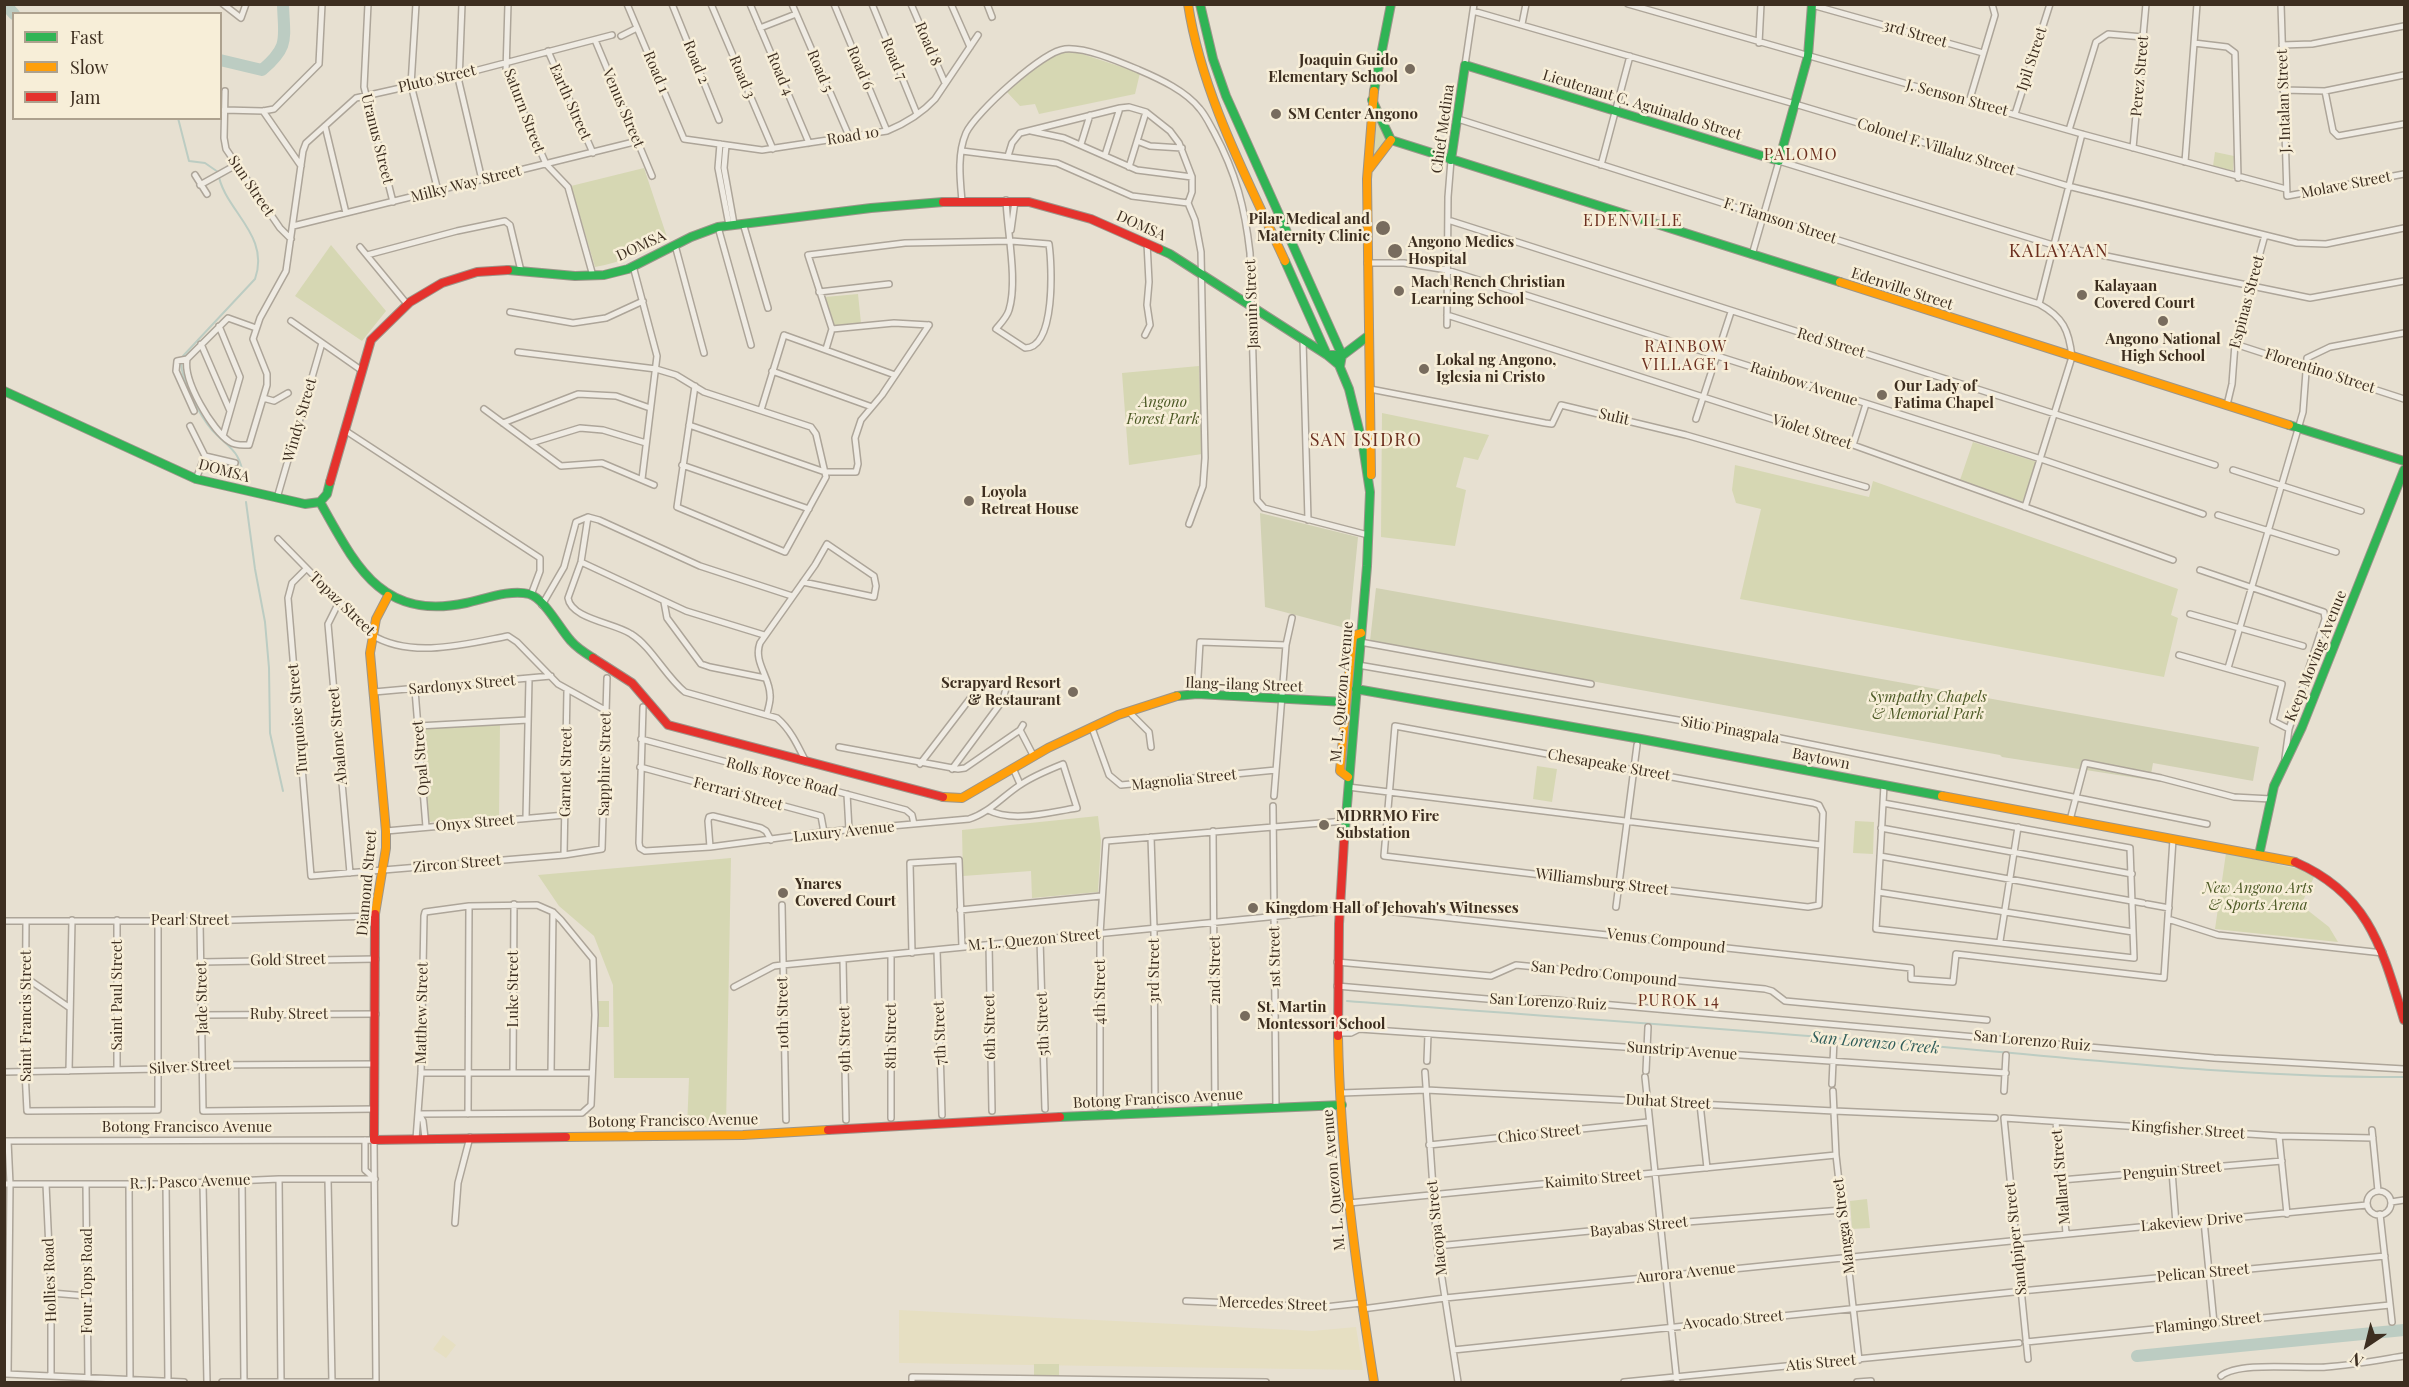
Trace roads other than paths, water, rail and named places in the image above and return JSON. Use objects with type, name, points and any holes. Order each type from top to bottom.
[{"type":"main road","name":"M. L. Quezon Avenue","points":[[1374,1383],[1361,1306],[1348,1203],[1341,1105],[1337,962],[1348,777],[1368,536],[1372,442],[1366,263],[1368,170],[1372,100],[1391,4]]},
{"type":"main road","points":[[1779,160],[1808,56],[1812,4]]},
{"type":"main road","points":[[1368,336],[1355,348],[1342,355],[1327,355],[1214,100],[1188,8],[1201,7],[1213,59],[1226,96],[1342,355],[1340,366],[1355,414],[1370,489]]},
{"type":"main road","name":"Lieutenant C. Aguinaldo Street","points":[[1465,65],[1779,160]]},
{"type":"main road","name":"Chief Medina","points":[[1451,160],[1465,65]]},
{"type":"main road","points":[[1368,170],[1391,140],[1372,100]]},
{"type":"main road","name":"Edenville Street","points":[[1391,140],[2404,461]]},
{"type":"main road","name":"DOMSA","points":[[4,391],[196,479],[305,504],[321,502],[327,494],[371,340],[387,320],[434,287],[468,273],[493,270],[593,276],[614,273],[633,266],[700,231],[735,224],[871,208],[1010,200],[1054,208],[1091,219],[1147,243],[1200,273],[1327,355],[1340,366]]},
{"type":"main road","points":[[1295,282],[1306,276]]},
{"type":"main road","name":"Keep Moving Avenue","points":[[2259,855],[2271,799],[2284,762],[2306,717],[2404,470]]},
{"type":"main road","points":[[321,502],[349,552],[378,587],[388,596],[403,603],[426,608],[443,608],[519,592],[531,595]]},
{"type":"main road","name":"Ilang-ilang Street","points":[[531,595],[576,646],[627,678],[658,717],[668,725],[948,798],[962,798],[1033,755],[1129,712],[1171,697],[1197,694],[1345,702]]},
{"type":"main road","name":"Diamond Street","points":[[374,1140],[375,916],[386,831],[370,653],[376,619],[388,596]]},
{"type":"main road","points":[[1348,777],[1340,771],[1345,702],[1353,636],[1361,638]]},
{"type":"main road","name":"Baytown","points":[[1356,689],[1884,784],[2259,855],[2309,867],[2335,883],[2367,920],[2383,953],[2404,1020]]},
{"type":"main road","name":"Botong Francisco Avenue","points":[[374,1140],[743,1135],[1341,1105]]},
{"type":"street","points":[[223,4],[240,18],[246,4]]},
{"type":"street","points":[[224,110],[274,109],[319,64],[322,4]]},
{"type":"street","name":"Uranus Street","points":[[368,4],[364,87],[393,202]]},
{"type":"street","points":[[416,4],[411,85],[438,191]]},
{"type":"street","points":[[462,4],[459,75],[482,180]]},
{"type":"street","name":"Saturn Street","points":[[508,4],[506,72],[546,164],[568,187],[593,276]]},
{"type":"street","name":"Road 1","points":[[627,4],[684,139]]},
{"type":"street","name":"Road 2","points":[[672,4],[720,120]]},
{"type":"street","name":"Road 3","points":[[711,4],[773,149]]},
{"type":"street","name":"Road 4","points":[[750,4],[809,143]]},
{"type":"street","name":"Road 5","points":[[792,4],[849,136]]},
{"type":"street","name":"Road 6","points":[[834,4],[887,131]]},
{"type":"street","name":"Road 7","points":[[872,4],[917,114]]},
{"type":"street","name":"Road 8","points":[[911,4],[945,83]]},
{"type":"street","points":[[951,4],[970,46]]},
{"type":"street","points":[[1465,65],[1474,4]]},
{"type":"street","points":[[1522,24],[1526,4]]},
{"type":"street","name":"J. Senson Street","points":[[1628,4],[2082,134],[2286,189]]},
{"type":"street","points":[[1759,43],[1761,4]]},
{"type":"street","name":"3rd Street","points":[[1812,4],[1983,53]]},
{"type":"street","points":[[1969,102],[1995,15],[1992,4]]},
{"type":"street","name":"Ipil Street","points":[[2014,114],[2050,4]]},
{"type":"street","name":"Perez Street","points":[[2133,148],[2146,4]]},
{"type":"street","points":[[2185,162],[2197,4]]},
{"type":"street","name":"J. Intalan Street","points":[[2281,4],[2287,196]]},
{"type":"street","points":[[989,5],[992,17]]},
{"type":"street","name":"Colonel F. Villaluz Street","points":[[1473,11],[2068,186],[2297,243],[2317,245],[2404,228]]},
{"type":"street","points":[[760,28],[796,14]]},
{"type":"street","points":[[2282,45],[2312,44],[2404,26]]},
{"type":"street","points":[[621,36],[638,28]]},
{"type":"street","name":"Road 10","points":[[684,139],[762,150],[887,131],[917,114],[935,99],[978,34]]},
{"type":"street","points":[[2068,130],[2096,42],[2108,34],[2143,37]]},
{"type":"street","name":"Pluto Street","points":[[256,328],[286,271],[306,143],[356,98],[459,75],[612,35]]},
{"type":"street","name":"Venus Street","points":[[595,40],[652,176]]},
{"type":"street","points":[[2194,43],[2228,47],[2235,53],[2238,177]]},
{"type":"street","name":"Jasmin Street","points":[[962,201],[960,167],[967,131],[1001,92],[1045,58],[1062,49],[1073,48],[1090,53],[1158,78],[1199,107],[1223,150],[1242,200],[1250,254],[1257,500],[1264,508],[1308,520]]},
{"type":"street","name":"Earth Street","points":[[548,51],[592,153]]},
{"type":"street","points":[[1601,165],[1630,56]]},
{"type":"street","points":[[2283,90],[2325,91],[2404,75]]},
{"type":"street","points":[[2325,91],[2333,131],[2338,136],[2404,124]]},
{"type":"street","name":"Sun Street","points":[[225,92],[224,138],[226,149],[280,228],[291,239]]},
{"type":"street","points":[[1008,156],[1015,138],[1029,130],[1129,107],[1146,112],[1170,131],[1182,148],[1192,177],[1192,192],[1188,203],[1195,220],[1199,241],[1205,458],[1203,486],[1189,524]]},
{"type":"street","points":[[1105,155],[1120,108]]},
{"type":"street","points":[[263,111],[301,166]]},
{"type":"street","points":[[1129,167],[1146,112]]},
{"type":"street","points":[[1081,144],[1090,115]]},
{"type":"street","name":"F. Tiamson Street","points":[[1458,119],[2039,304],[2054,312],[2063,322],[2072,357]]},
{"type":"street","points":[[325,126],[346,213]]},
{"type":"street","points":[[1029,130],[1081,144],[1147,173],[1192,177]]},
{"type":"street","points":[[2039,304],[2082,134]]},
{"type":"street","name":"Milky Way Street","points":[[293,226],[638,141]]},
{"type":"street","points":[[1137,141],[1149,146],[1182,148]]},
{"type":"street","points":[[723,145],[718,168],[735,224],[768,308]]},
{"type":"street","points":[[962,151],[1057,163],[1132,196],[1188,203]]},
{"type":"street","name":"Chief Medina","points":[[1447,326],[1448,197],[1451,160]]},
{"type":"street","points":[[1752,255],[1779,160]]},
{"type":"street","name":"Lieutenant C. Aguinaldo Street","points":[[1779,160],[2053,245],[2252,285],[2316,297],[2404,281]]},
{"type":"street","points":[[200,185],[236,165]]},
{"type":"street","name":"Molave Street","points":[[2287,196],[2404,174]]},
{"type":"street","points":[[195,175],[207,194]]},
{"type":"street","points":[[826,349],[832,329],[808,255],[905,243],[1011,241],[1049,244],[1050,248],[1048,324],[1042,336],[1030,348],[1016,344],[996,329],[1006,316],[1011,302],[1011,241],[1007,219],[1010,200]]},
{"type":"street","name":"Red Street","points":[[1448,220],[2215,465]]},
{"type":"street","points":[[367,255],[505,221],[510,225],[521,271]]},
{"type":"street","points":[[718,227],[751,345]]},
{"type":"street","name":"Espinas Street","points":[[2227,405],[2232,384],[2235,344],[2265,235]]},
{"type":"street","points":[[1145,335],[1150,325],[1147,311],[1149,282],[1147,243]]},
{"type":"street","points":[[675,244],[704,353]]},
{"type":"street","points":[[360,247],[407,304]]},
{"type":"street","name":"Rainbow Avenue","points":[[1366,263],[1404,262],[1447,270],[2041,459],[2202,514]]},
{"type":"street","points":[[633,266],[657,356],[642,479]]},
{"type":"street","points":[[819,292],[889,284]]},
{"type":"street","points":[[510,312],[573,323],[606,318],[643,301]]},
{"type":"street","points":[[1696,419],[1731,312]]},
{"type":"street","name":"Violet Street","points":[[1447,315],[1853,445],[2173,560]]},
{"type":"street","points":[[187,359],[186,372],[203,409],[213,426],[237,446],[249,445],[264,398],[267,374],[254,339],[256,328],[234,318],[228,318],[187,359],[177,361],[176,371],[194,411]]},
{"type":"street","points":[[291,321],[361,370]]},
{"type":"street","points":[[689,425],[825,472],[856,472],[858,464],[855,438],[857,430],[929,324],[894,323],[832,329]]},
{"type":"street","points":[[219,326],[240,378],[223,436]]},
{"type":"street","points":[[2228,668],[2302,412],[2304,366],[2307,358],[2330,347],[2404,334]]},
{"type":"street","points":[[761,410],[784,335],[895,375]]},
{"type":"street","points":[[1304,340],[1308,520],[1368,536]]},
{"type":"street","name":"Windy Street","points":[[278,498],[322,343]]},
{"type":"street","points":[[201,344],[230,411]]},
{"type":"street","name":"Florentino Street","points":[[2235,344],[2404,399]]},
{"type":"street","points":[[518,352],[656,369],[676,375],[695,386],[704,392],[811,427],[816,434],[825,472],[824,483],[785,552],[677,507],[695,386]]},
{"type":"street","points":[[2025,507],[2072,357]]},
{"type":"street","points":[[772,371],[872,407]]},
{"type":"street","name":"Sulit","points":[[1370,389],[1552,424],[1556,420],[1561,405],[1686,435],[1866,487]]},
{"type":"street","points":[[264,398],[274,401],[288,393]]},
{"type":"street","points":[[503,423],[578,394],[615,396],[650,408]]},
{"type":"street","points":[[1853,445],[1866,404]]},
{"type":"street","points":[[484,409],[561,466],[602,464],[654,485]]},
{"type":"street","points":[[190,426],[205,456],[196,479]]},
{"type":"street","points":[[531,443],[580,428],[603,430],[646,443]]},
{"type":"street","points":[[346,431],[540,558],[540,572],[531,595]]},
{"type":"street","points":[[205,456],[235,463]]},
{"type":"street","points":[[682,465],[809,509]]},
{"type":"street","points":[[2233,470],[2361,511]]},
{"type":"street","points":[[2218,515],[2336,552]]},
{"type":"street","points":[[588,517],[581,562],[568,598],[574,609],[631,634],[674,683],[685,692],[767,714],[784,724],[806,762]]},
{"type":"street","points":[[542,605],[564,567],[576,522],[588,517],[700,566],[792,596]]},
{"type":"street","name":"Topaz Street","points":[[278,539],[372,635],[385,643],[450,647],[508,636],[567,690],[605,710]]},
{"type":"street","points":[[767,714],[771,693],[758,653],[764,635],[803,582],[827,544],[874,576],[876,586],[874,597],[803,582]]},
{"type":"street","points":[[581,562],[664,602],[764,635]]},
{"type":"street","name":"Turquoise Street","points":[[306,569],[292,583],[288,598],[311,876]]},
{"type":"street","points":[[2200,570],[2324,612],[2325,619],[2289,729],[2284,762]]},
{"type":"street","name":"Abalone Street","points":[[339,602],[328,624],[350,873]]},
{"type":"street","points":[[664,602],[666,618],[701,664],[765,678]]},
{"type":"street","points":[[2190,614],[2303,646]]},
{"type":"street","points":[[1274,796],[1286,645],[1292,618]]},
{"type":"street","points":[[1361,638],[1591,684]]},
{"type":"street","points":[[1197,694],[1200,642],[1286,645]]},
{"type":"street","points":[[2179,655],[2282,684],[2272,721],[2289,729]]},
{"type":"street","name":"Sitio Pinagpala","points":[[1358,665],[1765,735],[2207,824]]},
{"type":"street","name":"Sardonyx Street","points":[[374,693],[550,676]]},
{"type":"street","name":"Sapphire Street","points":[[602,849],[607,678]]},
{"type":"street","points":[[525,818],[529,679]]},
{"type":"street","points":[[920,764],[982,683],[991,681],[998,683],[1006,688],[1003,700],[952,769]]},
{"type":"street","name":"Opal Street","points":[[415,690],[426,827]]},
{"type":"street","name":"Garnet Street","points":[[564,855],[567,690]]},
{"type":"street","points":[[640,767],[643,707]]},
{"type":"street","points":[[1129,712],[1149,732],[1151,747]]},
{"type":"street","points":[[418,726],[528,720]]},
{"type":"street","name":"Chesapeake Street","points":[[1389,792],[1395,726],[1813,803],[1821,808],[1823,818],[1821,845]]},
{"type":"street","points":[[839,747],[920,764],[952,769],[965,768],[1022,727],[1033,755]]},
{"type":"street","name":"Magnolia Street","points":[[1092,728],[1109,775],[1121,786],[1276,770]]},
{"type":"street","name":"Rolls Royce Road","points":[[640,739],[906,810],[912,815],[914,824]]},
{"type":"street","points":[[1616,907],[1637,746]]},
{"type":"street","points":[[2070,820],[2085,763],[2234,796],[2271,799]]},
{"type":"street","name":"Luxury Avenue","points":[[640,767],[640,848],[645,851],[710,847],[824,832],[969,819],[988,810],[1020,784],[1063,764],[1077,808],[1011,816],[996,815],[988,810]]},
{"type":"street","name":"Ferrari Street","points":[[640,767],[818,815],[823,818],[824,832]]},
{"type":"street","points":[[1013,768],[1020,784]]},
{"type":"street","points":[[1883,804],[2130,848],[2134,958],[2000,941],[1876,929],[1884,784]]},
{"type":"street","points":[[1348,788],[1821,845]]},
{"type":"street","name":"Williamsburg Street","points":[[1389,792],[1384,856],[1808,908],[1819,905],[1821,845]]},
{"type":"street","points":[[847,794],[849,830]]},
{"type":"street","name":"1st Street","points":[[1274,806],[1276,1108]]},
{"type":"street","name":"Onyx Street","points":[[386,831],[565,815]]},
{"type":"street","points":[[710,847],[708,820],[713,816],[761,828],[766,831],[771,840]]},
{"type":"street","points":[[1150,837],[1274,825],[1345,821]]},
{"type":"street","points":[[2000,941],[2018,827]]},
{"type":"street","points":[[1881,828],[2132,874]]},
{"type":"street","name":"2nd Street","points":[[1213,831],[1215,1110]]},
{"type":"street","name":"3rd Street","points":[[1150,837],[1154,928],[1155,1106]]},
{"type":"street","name":"4th Street","points":[[1100,1107],[1100,934],[1106,841],[1150,837]]},
{"type":"street","points":[[2174,839],[2168,919],[2218,935],[2383,953]]},
{"type":"street","name":"Zircon Street","points":[[311,876],[564,855],[602,849]]},
{"type":"street","points":[[1880,855],[2169,908]]},
{"type":"street","points":[[912,953],[910,863],[959,860],[962,947]]},
{"type":"street","points":[[1878,892],[2133,932]]},
{"type":"street","points":[[960,910],[1101,896]]},
{"type":"street","name":"Luke Street","points":[[513,1073],[514,904]]},
{"type":"street","points":[[425,1138],[423,1121],[419,1114],[468,1114],[582,1113],[591,1105],[595,1015],[593,959],[553,912],[537,905],[469,906],[468,1114]]},
{"type":"street","name":"10th Street","points":[[782,905],[786,1120]]},
{"type":"street","name":"Matthew Street","points":[[416,1139],[422,1073],[425,912],[469,906]]},
{"type":"street","name":"M. L. Quezon Street","points":[[734,987],[774,966],[1340,908]]},
{"type":"street","name":"Venus Compound","points":[[1340,908],[1911,968],[1911,979],[1953,982],[1956,954],[2164,978],[2168,919]]},
{"type":"street","points":[[551,1073],[553,912]]},
{"type":"street","name":"Pearl Street","points":[[4,921],[200,921],[375,916]]},
{"type":"street","points":[[69,1071],[72,920]]},
{"type":"street","name":"Saint Paul Street","points":[[117,920],[117,1070]]},
{"type":"street","points":[[158,920],[158,1069]]},
{"type":"street","name":"Saint Francis Street","points":[[26,921],[27,1111],[158,1110],[158,1069]]},
{"type":"street","name":"Jade Street","points":[[200,921],[203,1112],[375,1109]]},
{"type":"street","name":"5th Street","points":[[1040,939],[1045,1109]]},
{"type":"street","name":"6th Street","points":[[989,944],[992,1111]]},
{"type":"street","name":"7th Street","points":[[937,950],[942,1115]]},
{"type":"street","name":"8th Street","points":[[891,955],[891,1118]]},
{"type":"street","name":"Gold Street","points":[[201,962],[376,959]]},
{"type":"street","name":"9th Street","points":[[843,959],[846,1120]]},
{"type":"street","name":"San Pedro Compound","points":[[1337,962],[1491,976],[1516,965],[1765,989],[1772,991],[1785,1001],[1987,1020]]},
{"type":"street","points":[[25,977],[70,1008]]},
{"type":"street","name":"San Lorenzo Ruiz","points":[[1337,986],[1510,1001],[1544,999],[2237,1060],[2404,1069]]},
{"type":"street","name":"Ruby Street","points":[[202,1015],[376,1014]]},
{"type":"street","points":[[1648,1027],[1646,1101],[1656,1173],[1676,1380]]},
{"type":"street","name":"Sunstrip Avenue","points":[[1338,1029],[1351,1033],[1359,1029],[2006,1073]]},
{"type":"street","points":[[1427,1061],[1428,1034]]},
{"type":"street","points":[[1832,1084],[1834,1040]]},
{"type":"street","points":[[2004,1091],[2006,1055]]},
{"type":"street","name":"Silver Street","points":[[4,1072],[158,1069],[202,1065],[375,1064]]},
{"type":"street","name":"Macopa Street","points":[[1425,1072],[1437,1246],[1458,1383]]},
{"type":"street","points":[[422,1073],[592,1073]]},
{"type":"street","name":"Duhat Street","points":[[1341,1093],[1426,1090],[1833,1112],[1995,1118]]},
{"type":"street","name":"Mangga Street","points":[[1833,1091],[1836,1155],[1858,1360]]},
{"type":"street","points":[[1700,1104],[1707,1168]]},
{"type":"street","name":"Kingfisher Street","points":[[2004,1118],[2279,1136],[2373,1138]]},
{"type":"street","name":"Sandpiper Street","points":[[2004,1118],[2014,1240],[2028,1359]]},
{"type":"street","name":"Chico Street","points":[[1430,1145],[1648,1122]]},
{"type":"street","name":"Mallard Street","points":[[2056,1122],[2066,1233]]},
{"type":"street","points":[[2372,1130],[2378,1191]]},
{"type":"street","points":[[2279,1136],[2287,1214]]},
{"type":"street","points":[[455,1223],[458,1184],[470,1137]]},
{"type":"street","points":[[364,1140],[365,1170],[375,1179]]},
{"type":"street","points":[[222,1383],[376,1382],[374,1140]]},
{"type":"street","name":"Botong Francisco Avenue","points":[[6,1141],[374,1140]]},
{"type":"street","points":[[6,1141],[6,1374],[184,1383]]},
{"type":"street","name":"Kaimito Street","points":[[1348,1203],[1836,1155]]},
{"type":"street","name":"Penguin Street","points":[[2061,1180],[2282,1161]]},
{"type":"street","points":[[2172,1170],[2176,1224]]},
{"type":"street","points":[[279,1179],[281,1382]]},
{"type":"street","name":"R. J. Pasco Avenue","points":[[7,1184],[203,1184],[279,1179],[375,1179]]},
{"type":"street","points":[[328,1180],[332,1382]]},
{"type":"street","points":[[242,1181],[244,1382]]},
{"type":"street","name":"Hollies Road","points":[[46,1184],[51,1293],[51,1376]]},
{"type":"street","name":"Four Tops Road","points":[[86,1184],[88,1377]]},
{"type":"street","points":[[129,1184],[130,1382]]},
{"type":"street","points":[[166,1184],[168,1382]]},
{"type":"street","points":[[203,1184],[207,1383]]},
{"type":"street","points":[[2378,1191],[2388,1195],[2391,1202],[2388,1210],[2380,1214],[2373,1213],[2367,1205],[2370,1195],[2378,1191]]},
{"type":"street","points":[[2391,1202],[2404,1200]]},
{"type":"street","name":"Lakeview Drive","points":[[2014,1240],[2066,1233],[2367,1205]]},
{"type":"street","name":"Bayabas Street","points":[[1437,1246],[1661,1224],[1842,1210]]},
{"type":"street","points":[[2380,1214],[2392,1322]]},
{"type":"street","points":[[2204,1221],[2214,1323]]},
{"type":"street","name":"Aurora Avenue","points":[[1361,1306],[2014,1240]]},
{"type":"street","name":"Pelican Street","points":[[2021,1291],[2385,1256]]},
{"type":"street","name":"Avocado Street","points":[[1453,1350],[2014,1292]]},
{"type":"street","points":[[51,1293],[87,1296]]},
{"type":"street","name":"Mercedes Street","points":[[1186,1301],[1325,1307],[1361,1306]]},
{"type":"street","name":"Flamingo Street","points":[[2026,1342],[2390,1305]]},
{"type":"street","name":"Atis Street","points":[[1624,1383],[1676,1380],[2019,1343]]},
{"type":"street","points":[[2221,1376],[2226,1372],[2241,1368],[2326,1367],[2404,1356]]},
{"type":"street","points":[[912,1380],[1266,1383]]},
{"type":"street","points":[[1857,1383],[1870,1381]]},
{"type":"waterway","points":[[5,4],[12,12]]},
{"type":"waterway","points":[[222,60],[262,70],[271,62],[283,41],[283,4]]},
{"type":"waterway","points":[[179,120],[189,161],[205,163],[218,172],[228,198],[252,235],[257,249],[258,263],[255,279],[183,356]]},
{"type":"waterway","points":[[181,363],[188,389],[197,408],[207,424],[237,456],[244,479]]},
{"type":"waterway","points":[[246,502],[265,622],[269,668],[270,733],[283,791]]},
{"type":"waterway","name":"San Lorenzo Creek","points":[[1347,1001],[1785,1034],[2227,1071],[2404,1077]]},
{"type":"waterway","points":[[2137,1356],[2404,1330]]},
{"type":"place","name":"Joaquin Guido Elementary School","points":[[1410,69]]},
{"type":"place","name":"SM Center Angono","points":[[1276,114]]},
{"type":"place","name":"Pilar Medical and Maternity Clinic","points":[[1383,228]]},
{"type":"place","name":"Angono Medics Hospital","points":[[1395,251]]},
{"type":"place","name":"Mach Rench Christian Learning School","points":[[1399,291]]},
{"type":"place","name":"Kalayaan Covered Court","points":[[2082,295]]},
{"type":"place","name":"Angono National High School","points":[[2163,321]]},
{"type":"place","name":"Lokal ng Angono, Iglesia ni Cristo","points":[[1424,369]]},
{"type":"place","name":"Our Lady of Fatima Chapel","points":[[1882,395]]},
{"type":"place","name":"Loyola Retreat House","points":[[969,501]]},
{"type":"place","name":"Scrapyard Resort & Restaurant","points":[[1073,692]]},
{"type":"place","name":"MDRRMO Fire Substation","points":[[1324,825]]},
{"type":"place","name":"Ynares Covered Court","points":[[783,893]]},
{"type":"place","name":"Kingdom Hall of Jehovah's Witnesses","points":[[1253,908]]},
{"type":"place","name":"St. Martin Montessori School","points":[[1245,1016]]},
{"type":"district","name":"PALOMO","points":[[1801,155]]},
{"type":"district","name":"EDENVILLE","points":[[1633,221]]},
{"type":"district","name":"KALAYAAN","points":[[2059,251]]},
{"type":"district","name":"RAINBOW VILLAGE 1","points":[[1686,356]]},
{"type":"district","name":"SAN ISIDRO","points":[[1366,440]]},
{"type":"district","name":"PUROK 14","points":[[1679,1001]]},
{"type":"park label","name":"Angono Forest Park","points":[[1163,410]]},
{"type":"park label","name":"Sympathy Chapels & Memorial Park","points":[[1928,706]]},
{"type":"park label","name":"New Angono Arts & Sports Arena","points":[[2258,896]]}]
